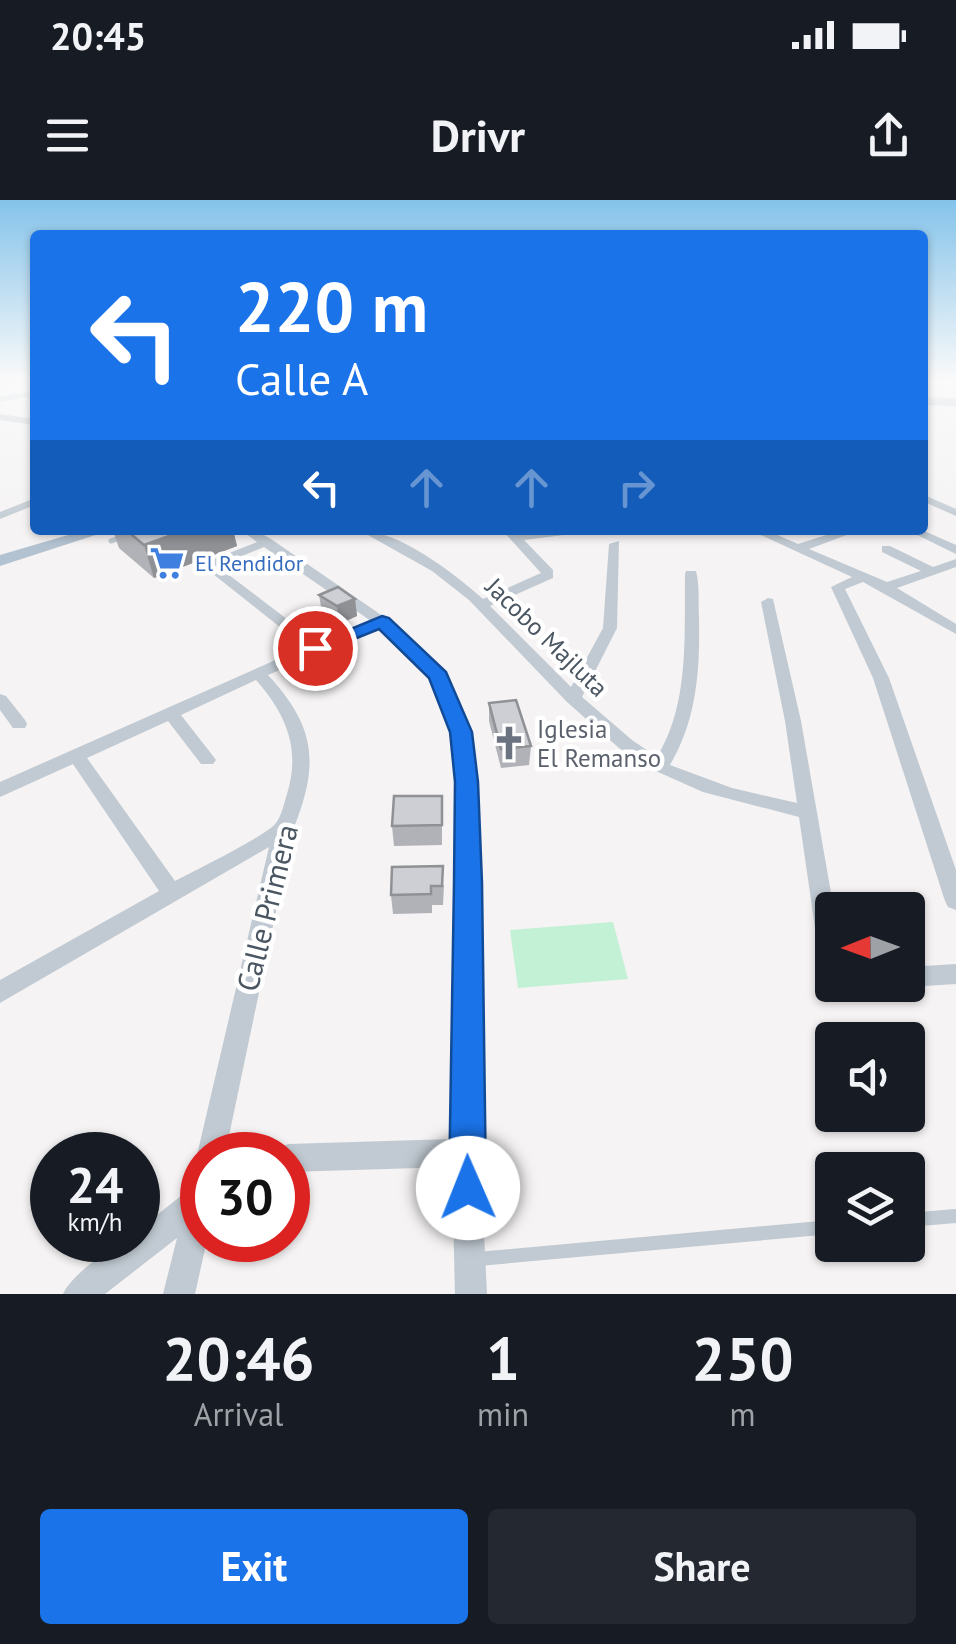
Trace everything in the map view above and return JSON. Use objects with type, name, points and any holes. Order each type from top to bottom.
[{"type":"main road","points":[[0,561],[107,535]]},
{"type":"street","points":[[928,499],[951,510]]},
{"type":"street","points":[[0,516],[30,503]]},
{"type":"street","points":[[255,535],[382,622],[438,676],[461,732],[466,782],[466,1153],[471,1294]]},
{"type":"street","name":"Jacobo Majluta","points":[[374,535],[444,573],[572,699],[617,739],[660,767],[777,806],[809,812]]},
{"type":"street","points":[[480,605],[544,582],[548,573],[513,535]]},
{"type":"street","points":[[768,535],[886,587],[956,630]]},
{"type":"street","points":[[798,548],[838,535]]},
{"type":"street","points":[[923,535],[956,550]]},
{"type":"street","points":[[267,542],[218,562],[214,570],[315,648]]},
{"type":"street","points":[[572,699],[610,628],[615,544]]},
{"type":"street","points":[[886,549],[932,571]]},
{"type":"street","points":[[886,587],[956,563]]},
{"type":"street","points":[[660,767],[672,750],[692,688],[691,574]]},
{"type":"street","points":[[863,577],[838,586],[881,678],[956,902]]},
{"type":"street","points":[[768,602],[821,892]]},
{"type":"street","points":[[0,790],[315,648],[382,622]]},
{"type":"street","name":"Calle Primera","points":[[216,1132],[283,830],[296,801],[299,727],[286,701],[258,674]]},
{"type":"street","points":[[0,698],[19,724]]},
{"type":"street","points":[[170,714],[207,760]]},
{"type":"street","points":[[76,756],[172,894]]},
{"type":"street","points":[[0,992],[283,830]]},
{"type":"street","points":[[925,976],[956,974]]},
{"type":"street","points":[[310,1157],[466,1153]]},
{"type":"street","points":[[79,1294],[180,1214]]},
{"type":"street","points":[[179,1294],[187,1262]]},
{"type":"lane","points":[[925,1219],[956,1216]]},
{"type":"lane","points":[[470,1260],[815,1229]]},
{"type":"green space","points":[[613,922],[628,979],[518,988],[510,930]]},
{"type":"building","points":[[132,535],[172,535],[144,545]]},
{"type":"building","points":[[338,587],[355,599],[337,606],[319,595]]},
{"type":"building","points":[[516,700],[531,746],[501,749],[489,703]]},
{"type":"building","points":[[394,796],[442,796],[442,825],[392,826]]},
{"type":"building","points":[[443,866],[442,886],[431,886],[431,894],[391,895],[392,867]]},
{"type":"place","name":"El Rendidor","points":[[167,563]]},
{"type":"place","name":"Iglesia El Remanso","points":[[509,743]]},
{"type":"route","points":[[315,648],[382,622],[438,676],[461,732],[468,883],[468,1188]]}]
